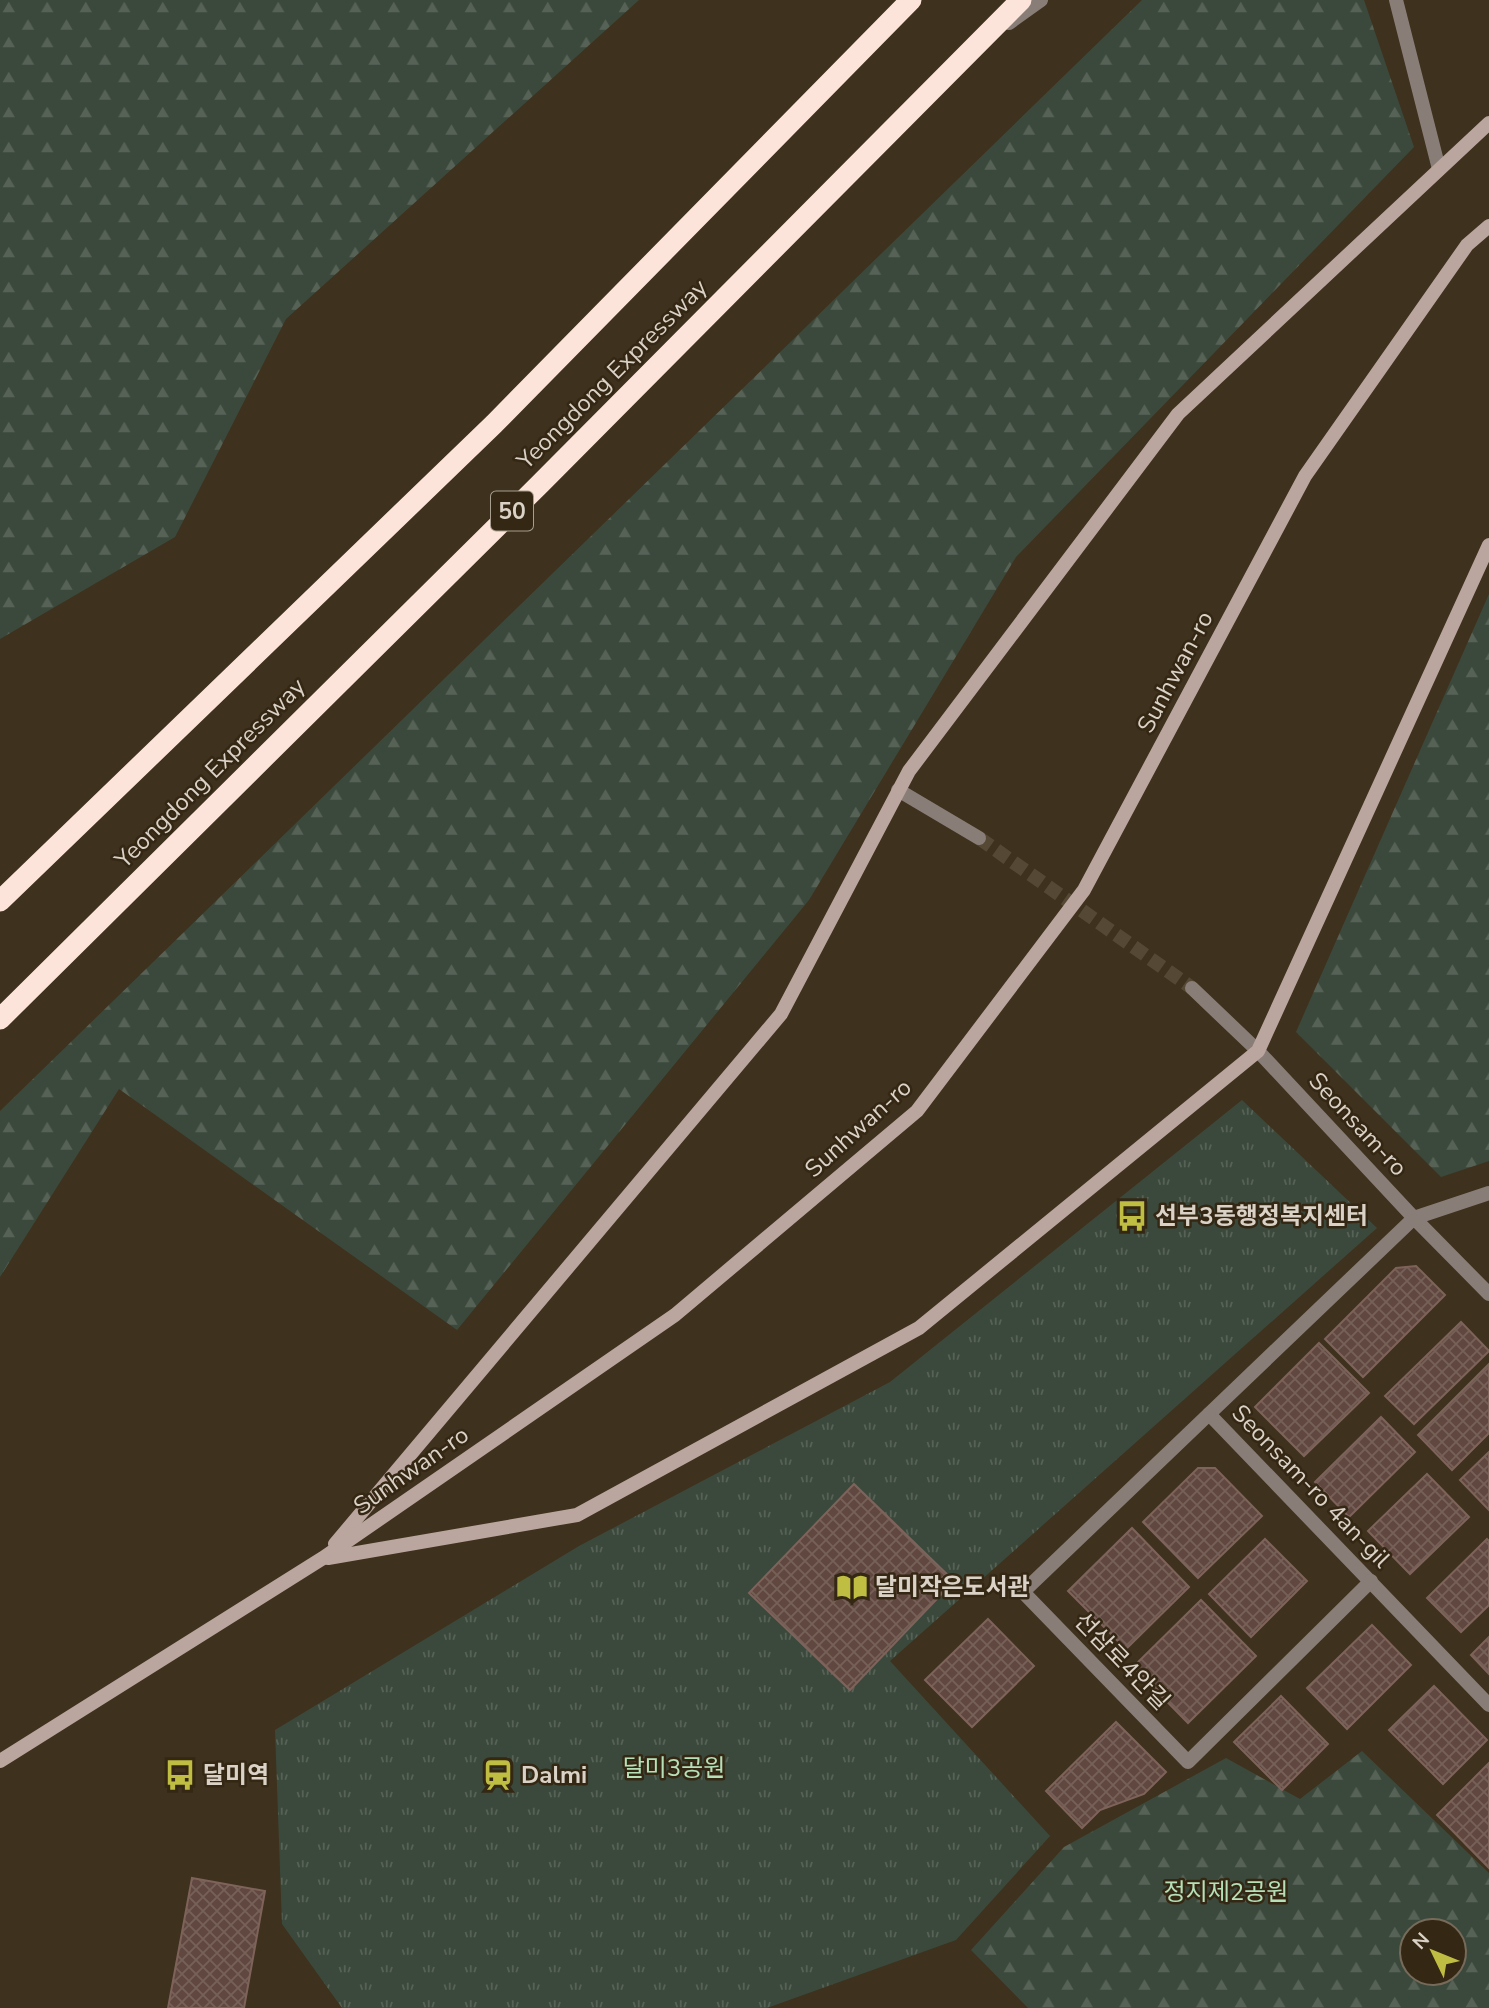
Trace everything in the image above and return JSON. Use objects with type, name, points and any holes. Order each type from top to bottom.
[{"type":"highway","name":"Yeongdong Expressway","points":[[0,901],[494,424],[911,0]]},
{"type":"highway","name":"Yeongdong Expressway","points":[[0,1019],[1021,0]]},
{"type":"main road","points":[[323,1558],[781,1014],[909,771],[1178,414],[1489,123]]},
{"type":"main road","name":"Sunhwan-ro","points":[[0,1761],[323,1558],[675,1315],[917,1111],[1084,890],[1306,476],[1467,245],[1489,226]]},
{"type":"main road","points":[[323,1558],[577,1515],[919,1328],[1258,1051],[1489,545]]},
{"type":"street","points":[[971,51],[1041,0]]},
{"type":"street","points":[[1396,0],[1439,169]]},
{"type":"street","points":[[898,790],[979,838]]},
{"type":"street","name":"Seonsam-ro","points":[[1192,988],[1258,1051],[1489,1294]]},
{"type":"street","points":[[1415,1218],[1489,1193]]},
{"type":"street","name":"Seonsam-ro 4an-gil","points":[[1415,1218],[1209,1415],[1489,1704]]},
{"type":"street","name":"선삼로4안길","points":[[1209,1415],[1023,1592],[1188,1762],[1371,1581]]},
{"type":"green space","points":[[0,0],[639,0],[286,319],[175,537],[0,639]]},
{"type":"green space","points":[[1142,0],[1364,0],[1414,147],[1016,557],[809,900],[457,1330],[119,1089],[0,1277],[0,1111]]},
{"type":"green space","points":[[1489,594],[1489,1161],[1441,1177],[1296,1032]]},
{"type":"green space","name":"달미3공원","points":[[1242,1100],[1377,1228],[890,1661],[1050,1836],[956,1940],[767,2008],[342,2008],[282,1924],[275,1730],[579,1546],[890,1382]]},
{"type":"green space","name":"정지제2공원","points":[[1362,1751],[1489,1873],[1489,2008],[1028,2008],[971,1950],[1064,1847],[1226,1758],[1300,1799]]},
{"type":"building","points":[[1416,1266],[1445,1295],[1363,1377],[1325,1339],[1396,1268]]},
{"type":"building","points":[[1461,1322],[1489,1351],[1414,1424],[1385,1396]]},
{"type":"building","points":[[1319,1343],[1369,1393],[1304,1456],[1255,1407]]},
{"type":"building","points":[[1489,1364],[1489,1433],[1452,1470],[1418,1435]]},
{"type":"building","points":[[1381,1417],[1415,1452],[1349,1517],[1315,1482]]},
{"type":"building","points":[[1489,1452],[1489,1510],[1460,1480]]},
{"type":"building","points":[[1198,1468],[1215,1468],[1262,1516],[1198,1578],[1143,1522]]},
{"type":"building","points":[[1427,1474],[1469,1517],[1410,1574],[1368,1531]]},
{"type":"building","name":"달미작은도서관","points":[[854,1484],[954,1581],[850,1690],[749,1593]]},
{"type":"building","points":[[1132,1528],[1189,1587],[1126,1649],[1068,1591]]},
{"type":"building","points":[[1265,1539],[1307,1581],[1251,1637],[1209,1594]]},
{"type":"building","points":[[1487,1539],[1489,1605],[1461,1632],[1427,1598]]},
{"type":"building","points":[[1201,1600],[1256,1656],[1188,1723],[1133,1667]]},
{"type":"building","points":[[988,1619],[1034,1666],[972,1727],[925,1680]]},
{"type":"building","points":[[1372,1625],[1411,1665],[1347,1729],[1307,1688]]},
{"type":"building","points":[[1489,1637],[1489,1674],[1471,1655]]},
{"type":"building","points":[[1434,1686],[1487,1740],[1443,1784],[1389,1730]]},
{"type":"building","points":[[1281,1696],[1328,1744],[1282,1790],[1234,1742]]},
{"type":"building","points":[[1116,1722],[1166,1772],[1144,1794],[1100,1810],[1082,1828],[1046,1791]]},
{"type":"building","points":[[1489,1763],[1489,1868],[1437,1815]]},
{"type":"building","points":[[192,1878],[265,1891],[244,2008],[168,2008]]},
{"type":"tunnel","points":[[979,838],[1192,988]]},
{"type":"place","name":"선부3동행정복지센터","points":[[1132,1216]]},
{"type":"place","name":"달미작은도서관","points":[[852,1587]]},
{"type":"place","name":"달미역","points":[[180,1775]]},
{"type":"place","name":"Dalmi","points":[[498,1775]]}]
